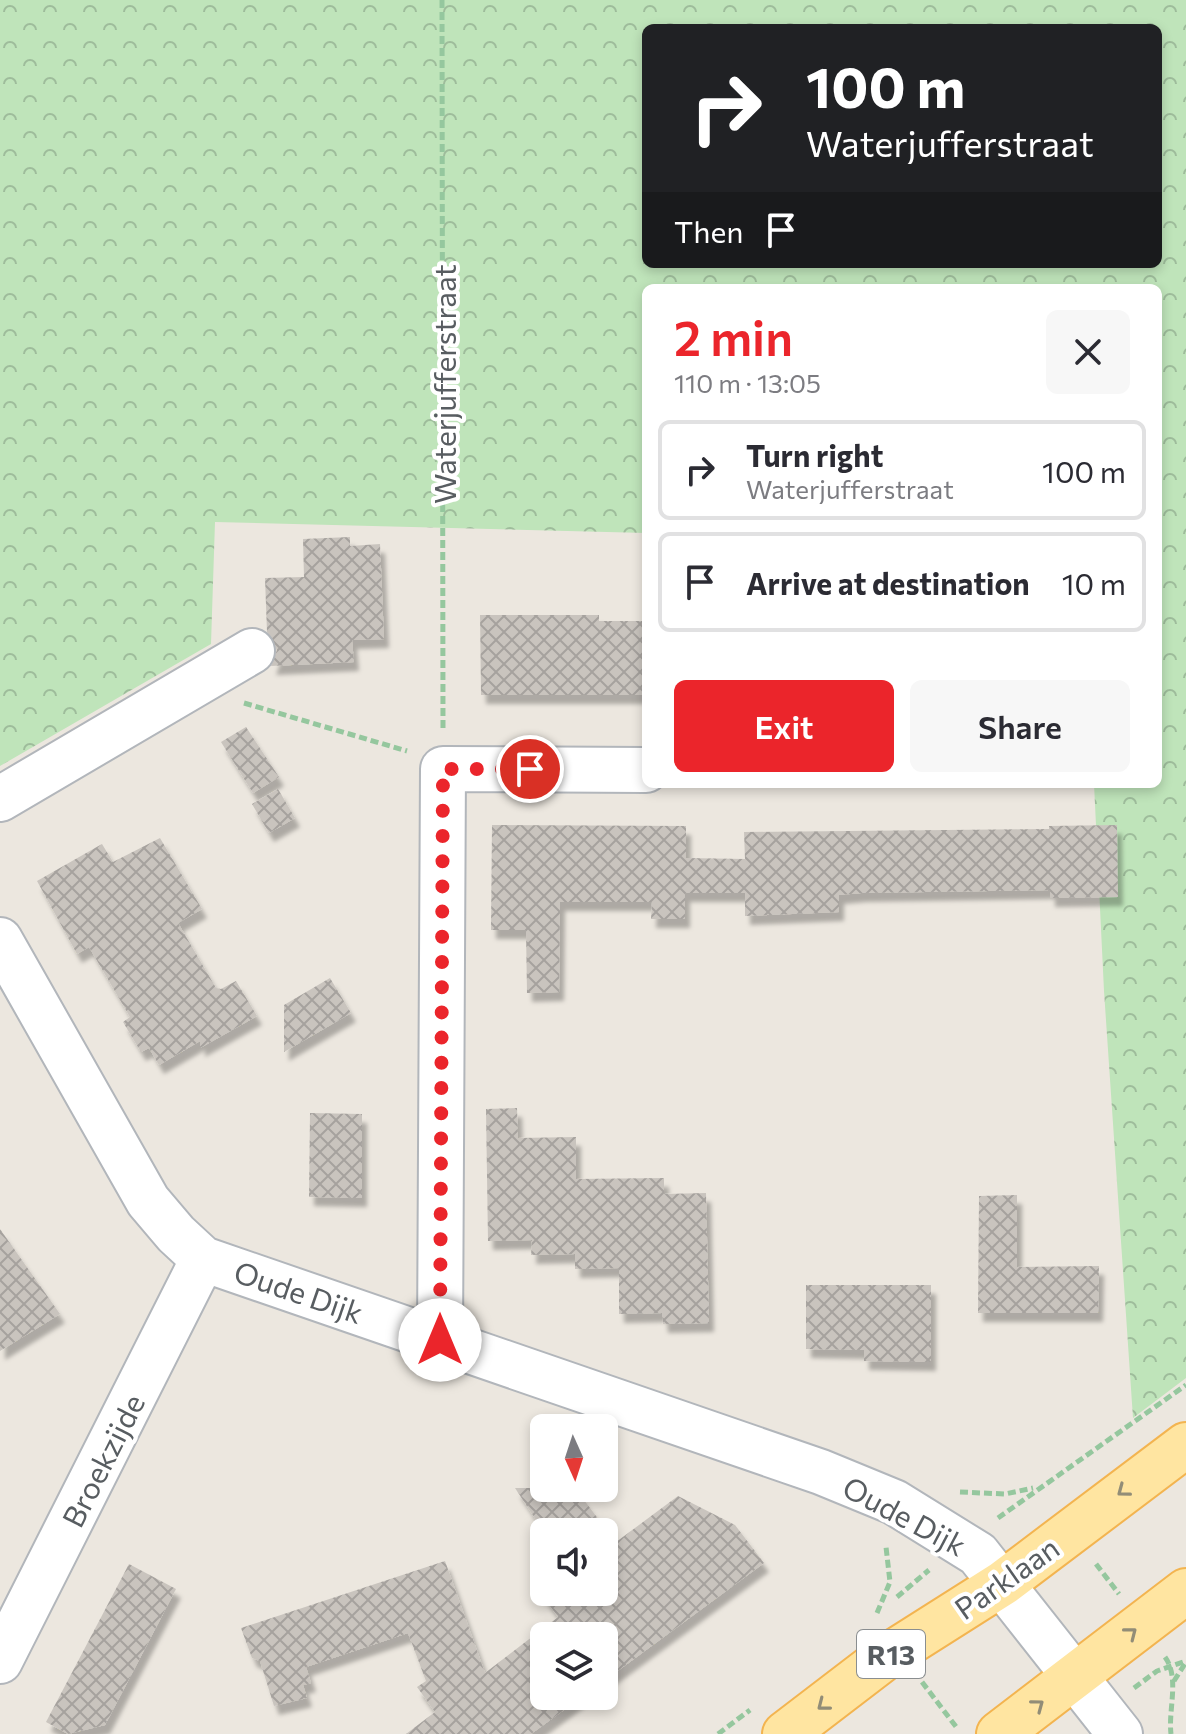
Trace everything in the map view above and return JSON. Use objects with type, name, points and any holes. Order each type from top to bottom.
[{"type":"main road","name":"Parklaan","points":[[785,1734],[883,1659],[1003,1583],[1186,1445]]},
{"type":"main road","points":[[999,1734],[1186,1591]]},
{"type":"street","points":[[0,799],[252,651]]},
{"type":"street","points":[[440,1340],[443,765],[642,770]]},
{"type":"street","name":"Oude Dijk","points":[[0,940],[148,1201],[203,1259],[862,1487],[947,1533],[978,1554],[1120,1734]]},
{"type":"street","name":"Broekzijde","points":[[0,1661],[203,1259]]},
{"type":"path","name":"Waterjufferstraat","points":[[442,0],[443,765]]},
{"type":"path","points":[[191,688],[443,765]]},
{"type":"path","points":[[1171,1734],[1171,1665],[1038,1486],[1093,1453],[1186,1385]]},
{"type":"path","points":[[874,1617],[890,1582],[890,1557],[881,1537]]},
{"type":"path","points":[[1171,1665],[1186,1661]]},
{"type":"path","points":[[1173,1682],[1186,1661]]},
{"type":"green space","points":[[0,0],[1186,0],[1186,1378],[1133,1418],[1104,991],[1094,788],[1162,788],[1162,284],[642,284],[642,533],[215,522],[211,644],[0,766]]},
{"type":"building","points":[[350,537],[350,546],[380,544],[384,639],[352,640],[354,662],[271,666],[277,650],[267,632],[265,578],[304,577],[303,539]]},
{"type":"building","points":[[480,615],[599,615],[599,621],[642,621],[642,695],[481,695]]},
{"type":"building","points":[[246,727],[279,777],[253,793],[221,742]]},
{"type":"building","points":[[278,789],[295,818],[269,833],[252,804]]},
{"type":"building","points":[[492,825],[686,826],[686,858],[745,859],[744,832],[1049,829],[1049,826],[1117,825],[1118,897],[1050,898],[1050,890],[861,893],[839,895],[839,912],[745,916],[745,893],[685,893],[685,919],[651,919],[652,902],[560,902],[559,992],[527,993],[526,930],[491,930]]},
{"type":"building","points":[[160,838],[202,909],[178,923],[216,988],[221,989],[236,981],[257,1016],[200,1048],[200,1041],[159,1065],[149,1048],[141,1052],[123,1022],[130,1017],[89,947],[77,954],[37,881],[102,844],[113,862]]},
{"type":"building","points":[[330,978],[351,1013],[284,1052],[284,1005]]},
{"type":"building","points":[[517,1108],[518,1138],[576,1137],[576,1179],[664,1178],[664,1194],[706,1193],[709,1323],[663,1324],[662,1313],[619,1314],[619,1268],[575,1269],[575,1254],[531,1255],[532,1240],[488,1241],[486,1109]]},
{"type":"building","points":[[310,1113],[362,1114],[362,1198],[309,1197]]},
{"type":"building","points":[[1017,1195],[1017,1267],[1099,1266],[1098,1313],[978,1313],[979,1196]]},
{"type":"building","points":[[0,1229],[60,1314],[0,1351]]},
{"type":"building","points":[[806,1285],[931,1285],[931,1362],[864,1361],[864,1350],[806,1349]]},
{"type":"building","points":[[515,1488],[530,1488],[530,1502],[586,1502],[598,1518],[535,1518]]},
{"type":"building","points":[[678,1496],[735,1525],[764,1563],[618,1671],[618,1622],[551,1622],[558,1617],[550,1606],[618,1606],[618,1541]]},
{"type":"building","points":[[445,1561],[485,1673],[530,1638],[530,1710],[564,1710],[531,1734],[406,1734],[435,1712],[417,1687],[426,1681],[408,1633],[306,1667],[311,1683],[303,1685],[307,1698],[274,1706],[260,1661],[252,1658],[241,1628]]},
{"type":"building","points":[[129,1564],[176,1589],[105,1725],[68,1734],[46,1722]]},
{"type":"route","points":[[440,1340],[443,769],[530,769]]}]
